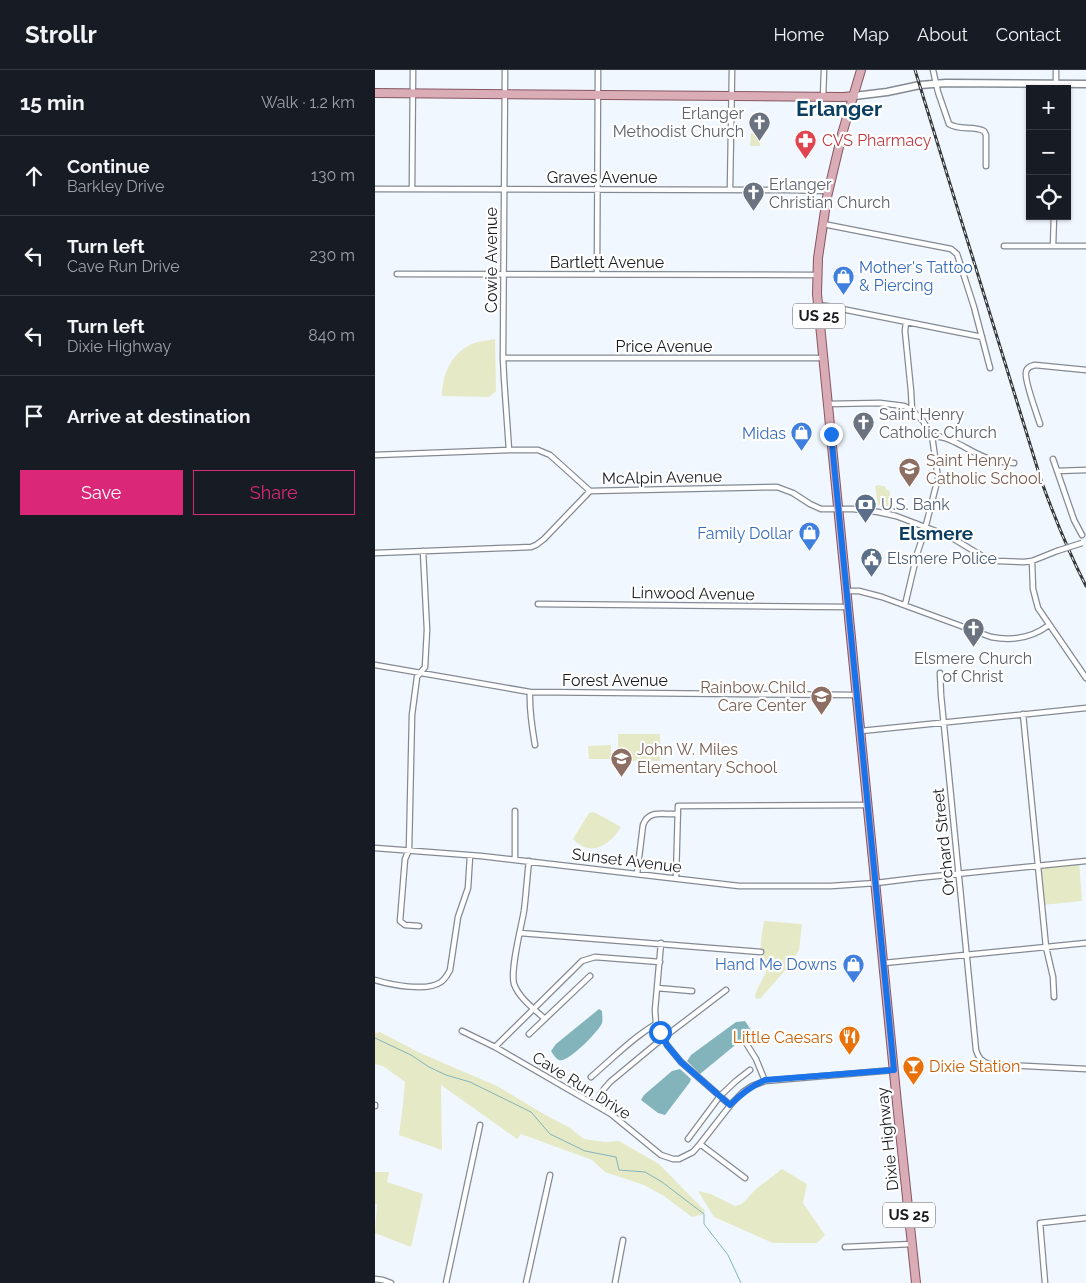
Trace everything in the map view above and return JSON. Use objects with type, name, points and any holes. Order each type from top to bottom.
[{"type":"main road","name":"Dixie Highway","points":[[861,70],[842,134],[829,191],[817,275],[818,305],[916,1283]]},
{"type":"main road","points":[[375,93],[823,97],[854,96],[936,84],[1026,86]]},
{"type":"main road","points":[[1071,85],[1086,84]]},
{"type":"street","points":[[412,189],[413,70]]},
{"type":"street","name":"Cowie Avenue","points":[[505,70],[503,358],[509,450]]},
{"type":"street","points":[[597,274],[598,70]]},
{"type":"street","points":[[731,70],[731,190]]},
{"type":"street","points":[[823,97],[824,70]]},
{"type":"street","points":[[933,70],[949,124],[957,128],[977,128],[984,131],[986,135],[986,166]]},
{"type":"street","points":[[1056,70],[1056,85]]},
{"type":"street","name":"Graves Avenue","points":[[375,189],[829,191]]},
{"type":"street","points":[[1053,246],[1054,220]]},
{"type":"street","points":[[823,224],[954,251],[957,254],[974,308],[990,368]]},
{"type":"street","points":[[1005,246],[1086,246]]},
{"type":"street","name":"Bartlett Avenue","points":[[397,274],[817,275]]},
{"type":"street","points":[[818,305],[982,337]]},
{"type":"street","points":[[906,322],[905,330],[912,410]]},
{"type":"street","name":"Price Avenue","points":[[503,358],[824,358]]},
{"type":"street","points":[[1040,424],[1025,376],[1027,368],[1035,365],[1086,370]]},
{"type":"street","points":[[828,404],[886,403],[899,405],[912,410],[923,421],[932,436],[938,478],[905,605]]},
{"type":"street","points":[[932,436],[943,437],[986,458],[1014,463]]},
{"type":"street","name":"McAlpin Avenue","points":[[375,455],[509,450],[543,451],[590,491],[777,487],[793,493],[816,508],[827,510],[853,509],[895,516],[949,536],[982,556],[998,561],[1015,563],[1032,561],[1084,543]]},
{"type":"street","points":[[1053,460],[1074,520],[1082,535]]},
{"type":"street","points":[[1057,470],[1086,470]]},
{"type":"street","points":[[375,553],[531,547],[544,539],[590,491]]},
{"type":"street","points":[[419,926],[405,925],[401,921],[405,859],[409,850],[411,724],[417,677],[425,668],[427,630],[423,551]]},
{"type":"street","points":[[1032,561],[1035,597],[1038,608],[1086,678]]},
{"type":"street","points":[[847,591],[859,591],[882,597],[1000,639],[1025,637],[1049,625]]},
{"type":"street","name":"Linwood Avenue","points":[[538,604],[848,607]]},
{"type":"street","name":"Forest Avenue","points":[[375,665],[530,692],[857,695]]},
{"type":"street","name":"Orchard Street","points":[[940,673],[958,874],[978,1056],[989,1064],[1086,1069]]},
{"type":"street","points":[[530,692],[529,703],[535,745]]},
{"type":"street","points":[[861,731],[1086,708]]},
{"type":"street","points":[[1023,714],[1047,947],[1053,977],[1054,997]]},
{"type":"street","points":[[676,878],[678,806],[869,805]]},
{"type":"street","points":[[515,811],[515,860]]},
{"type":"street","points":[[637,874],[643,825],[646,818],[654,814],[678,814]]},
{"type":"street","name":"Sunset Avenue","points":[[375,848],[529,861],[739,886],[831,886],[876,883],[1086,861]]},
{"type":"street","points":[[375,980],[387,984],[427,987],[440,983],[446,977],[450,970],[458,917],[468,888],[470,856]]},
{"type":"street","points":[[529,861],[524,911],[513,981],[517,991],[545,1019]]},
{"type":"street","points":[[520,933],[761,952]]},
{"type":"street","points":[[661,943],[655,1010],[656,1024],[667,1045],[681,1062],[730,1105]]},
{"type":"street","points":[[884,963],[1086,943]]},
{"type":"street","points":[[495,1047],[573,970],[588,959],[595,957],[660,962]]},
{"type":"street","points":[[529,1034],[590,976]]},
{"type":"street","points":[[657,988],[692,991]]},
{"type":"street","points":[[595,1104],[610,1082],[663,1038],[726,990]]},
{"type":"street","points":[[591,1077],[621,1050],[656,1024]]},
{"type":"street","name":"Cave Run Drive","points":[[462,1031],[495,1047],[595,1104],[619,1119],[661,1155],[679,1159],[689,1155],[700,1144],[730,1105],[743,1092],[765,1080],[894,1070]]},
{"type":"street","points":[[746,1043],[756,1059],[765,1080]]},
{"type":"street","points":[[688,1139],[720,1096],[750,1070]]},
{"type":"street","points":[[445,1283],[481,1125]]},
{"type":"street","points":[[700,1144],[745,1178]]},
{"type":"street","points":[[526,1283],[550,1175]]},
{"type":"street","points":[[1045,1283],[1040,1223],[1086,1218]]},
{"type":"street","points":[[615,1283],[623,1240]]},
{"type":"street","points":[[845,1247],[912,1244]]},
{"type":"street","points":[[375,1279],[391,1283]]},
{"type":"green space","points":[[751,133],[761,134],[760,146],[750,146]]},
{"type":"green space","points":[[495,339],[496,391],[489,397],[442,396],[445,374],[456,355],[471,344]]},
{"type":"green space","points":[[875,486],[885,486],[886,490],[889,490],[891,508],[878,505]]},
{"type":"green space","points":[[618,734],[660,734],[660,761],[618,761]]},
{"type":"green space","points":[[611,745],[611,759],[589,759],[588,746]]},
{"type":"green space","points":[[594,812],[621,827],[605,844],[590,848],[583,846],[573,839],[589,813]]},
{"type":"green space","points":[[1079,861],[1082,901],[1042,905],[1039,865]]},
{"type":"green space","points":[[764,921],[802,924],[799,950],[788,967],[761,998],[757,999],[755,997],[756,993],[767,968],[761,950]]},
{"type":"green space","points":[[380,1032],[420,1053],[497,1086],[570,1128],[584,1139],[605,1142],[619,1141],[659,1164],[705,1211],[704,1214],[692,1217],[664,1196],[644,1185],[605,1172],[592,1160],[521,1134],[517,1139],[441,1085],[442,1150],[399,1135],[405,1082],[383,1066],[375,1064],[375,1033]]},
{"type":"green space","points":[[782,1169],[807,1184],[803,1203],[825,1235],[817,1243],[773,1243],[714,1217],[698,1191],[711,1194],[735,1206],[742,1204],[756,1189]]},
{"type":"green space","points":[[375,1172],[389,1172],[387,1182],[423,1194],[411,1247],[375,1233],[377,1204],[375,1204]]},
{"type":"water","points":[[599,1009],[602,1011],[602,1022],[596,1032],[569,1057],[563,1060],[557,1059],[551,1051],[556,1044]]},
{"type":"water","points":[[745,1021],[751,1030],[750,1035],[700,1074],[687,1061],[691,1055],[736,1022]]},
{"type":"water","points":[[680,1069],[691,1079],[665,1115],[658,1113],[641,1100],[644,1095],[672,1071]]},
{"type":"waterway","points":[[375,1038],[411,1055],[429,1067],[446,1075],[470,1082],[531,1112],[550,1134],[585,1151],[616,1157],[619,1170],[645,1172],[662,1182],[704,1214],[704,1224],[728,1255],[741,1283]]},
{"type":"railway","points":[[915,70],[1041,480],[1073,560],[1086,586]]},
{"type":"place","name":"Erlanger Methodist Church","points":[[760,141]]},
{"type":"place","name":"CVS Pharmacy","points":[[806,159]]},
{"type":"place","name":"Erlanger Christian Church","points":[[753,212]]},
{"type":"place","name":"Mother's Tattoo & Piercing","points":[[843,295]]},
{"type":"place","name":"Saint Henry Catholic Church","points":[[863,442]]},
{"type":"place","name":"Midas","points":[[802,452]]},
{"type":"place","name":"Saint Henry Catholic School","points":[[910,488]]},
{"type":"place","name":"U.S. Bank","points":[[865,523]]},
{"type":"place","name":"Family Dollar","points":[[809,552]]},
{"type":"place","name":"Elsmere Police","points":[[871,577]]},
{"type":"place","name":"Elsmere Church of Christ","points":[[973,648]]},
{"type":"place","name":"Rainbow Child Care Center","points":[[822,715]]},
{"type":"place","name":"John W. Miles Elementary School","points":[[621,777]]},
{"type":"place","name":"Hand Me Downs","points":[[853,983]]},
{"type":"place","name":"Little Caesars","points":[[849,1056]]},
{"type":"place","name":"Dixie Station","points":[[913,1085]]},
{"type":"district","name":"Erlanger","points":[[839,109]]},
{"type":"district","name":"Elsmere","points":[[936,533]]},
{"type":"route","points":[[660,1032],[667,1045],[681,1062],[730,1105],[743,1092],[765,1080],[894,1070],[831,434]]}]
